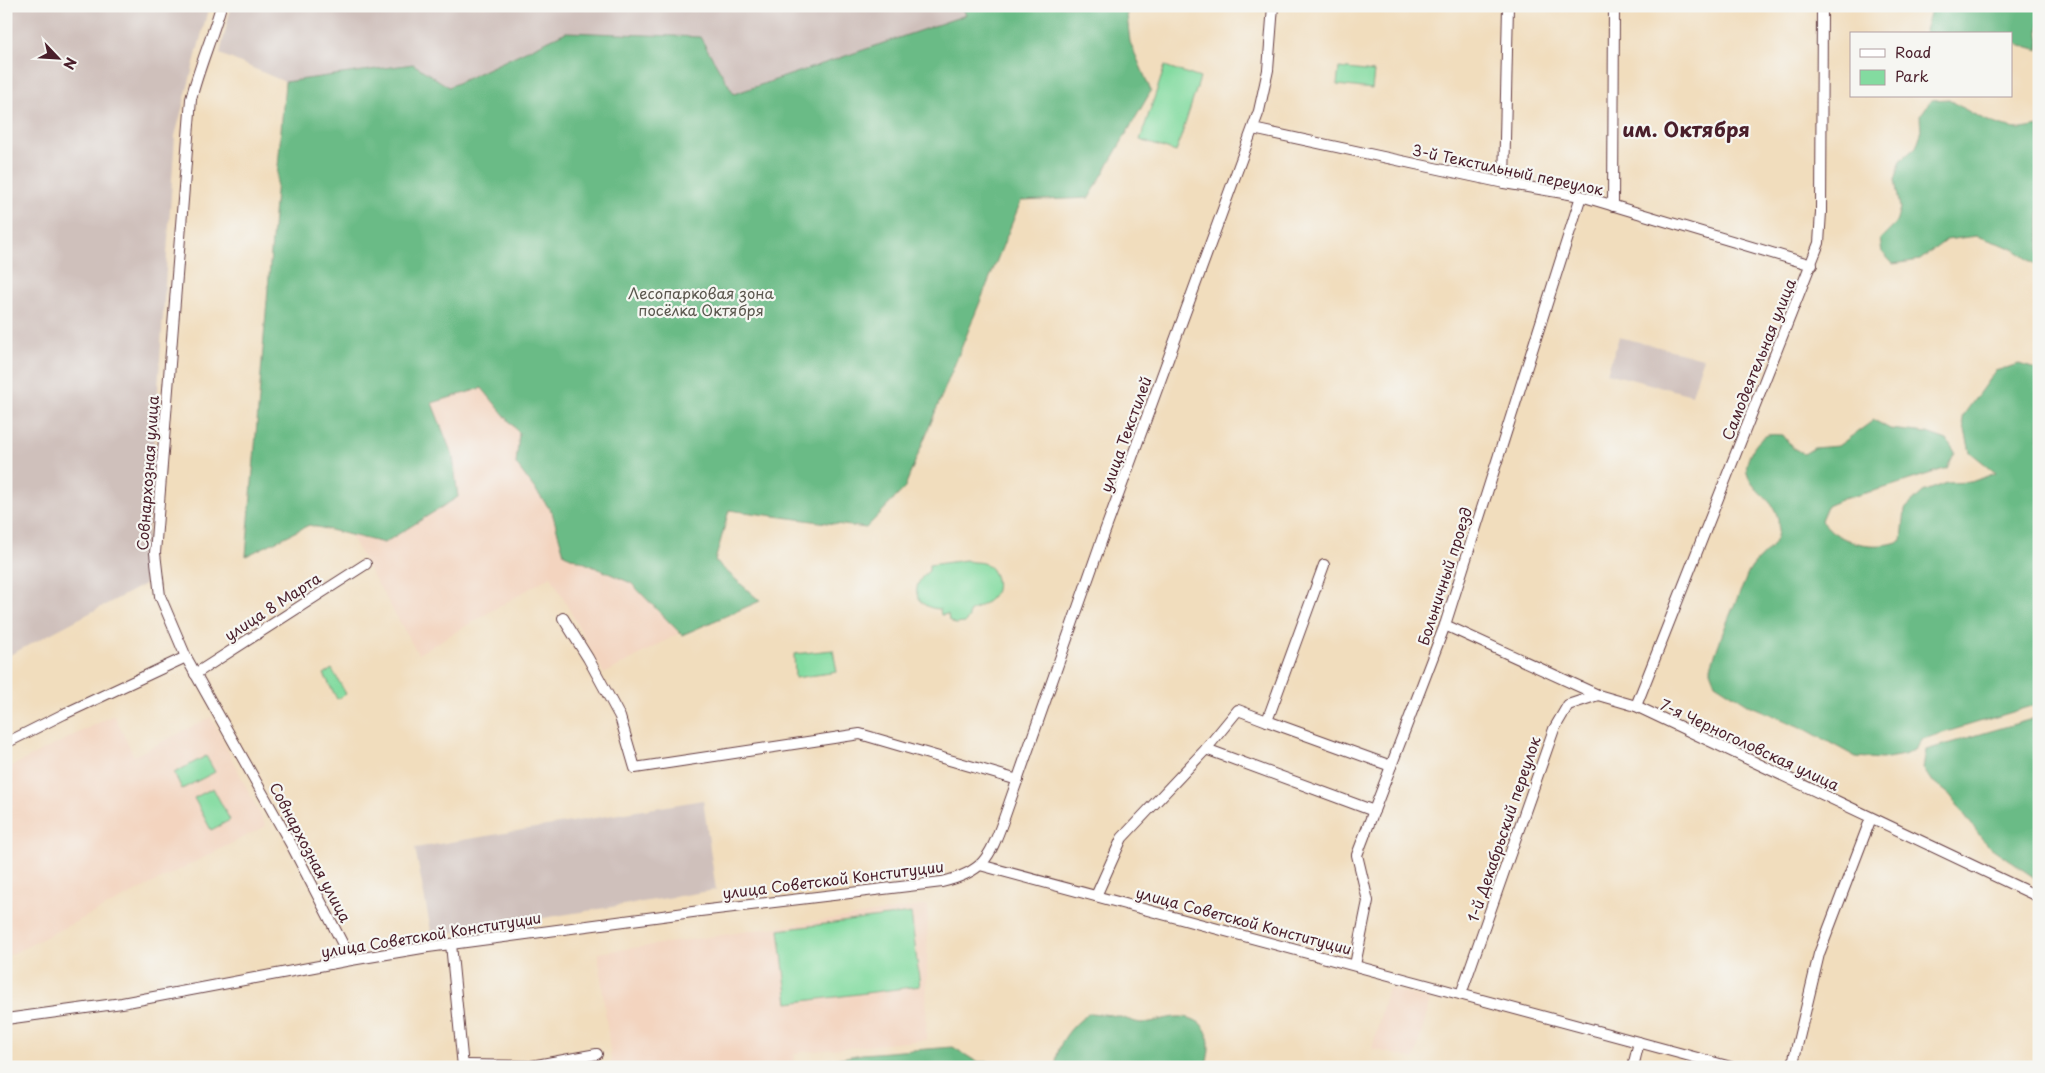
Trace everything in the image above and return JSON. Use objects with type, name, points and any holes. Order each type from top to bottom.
[{"type":"street","name":"Совнархозная улица","points":[[221,6],[215,27],[197,72],[191,99],[155,553],[160,596],[186,657],[292,846],[351,960]]},
{"type":"street","name":"улица Текстилей","points":[[980,865],[997,837],[1101,542],[1253,130],[1265,87],[1274,18],[1273,6]]},
{"type":"street","points":[[1504,183],[1508,6]]},
{"type":"street","points":[[1613,206],[1615,176],[1614,6]]},
{"type":"street","name":"Самодеятельная улица","points":[[1636,706],[1820,243],[1822,6]]},
{"type":"street","name":"3-й Текстильный переулок","points":[[1253,130],[1504,183],[1581,196],[1812,265]]},
{"type":"street","name":"Больничный проезд","points":[[1355,965],[1368,902],[1357,856],[1445,625],[1581,196]]},
{"type":"street","name":"улица 8 Марта","points":[[195,674],[366,564]]},
{"type":"street","points":[[1267,721],[1324,565]]},
{"type":"street","points":[[563,618],[588,658],[620,717],[635,768],[860,734],[1018,780]]},
{"type":"street","name":"7-я Черноголовская улица","points":[[1445,625],[1598,695],[1636,706],[2039,897]]},
{"type":"street","points":[[6,743],[186,657]]},
{"type":"street","name":"1-й Декабрьский переулок","points":[[1460,994],[1554,729],[1568,705],[1598,695]]},
{"type":"street","points":[[1096,896],[1122,838],[1206,749],[1238,710],[1391,766]]},
{"type":"street","points":[[1206,749],[1374,811]]},
{"type":"street","points":[[1792,1067],[1819,954],[1871,818]]},
{"type":"street","name":"улица Советской Конституции","points":[[6,1018],[122,1003],[351,960],[451,944],[690,912],[942,882],[966,875],[980,865],[1731,1067]]},
{"type":"street","points":[[451,944],[463,1066],[531,1066],[597,1054]]},
{"type":"street","points":[[1633,1067],[1639,1042]]},
{"type":"shaded area","points":[[6,6],[209,6],[175,136],[145,584],[6,657]]},
{"type":"shaded area","points":[[231,6],[962,6],[966,15],[734,95],[699,37],[566,32],[448,87],[413,64],[285,82],[220,54]]},
{"type":"shaded area","points":[[1619,337],[1703,358],[1692,395],[1607,373]]},
{"type":"shaded area","points":[[491,359],[711,616],[604,674],[551,576],[418,654],[340,518],[417,402]]},
{"type":"shaded area","points":[[114,715],[134,756],[211,717],[266,826],[6,957],[6,769]]},
{"type":"shaded area","points":[[703,800],[716,890],[432,936],[415,848]]},
{"type":"shaded area","points":[[928,905],[926,1040],[794,1053],[795,1067],[612,1067],[598,953]]},
{"type":"shaded area","points":[[1388,988],[1430,1000],[1415,1059],[1372,1049]]},
{"type":"green space","name":"Лесопарковая зона посёлка Октября","points":[[962,6],[1126,6],[1130,42],[1151,91],[1089,198],[1021,201],[904,489],[866,528],[729,510],[715,561],[760,601],[682,635],[631,583],[564,554],[552,512],[516,464],[519,433],[482,388],[432,403],[453,457],[458,497],[384,543],[309,525],[246,556],[285,82],[413,64],[449,87],[566,32],[700,37],[734,94],[966,15]]},
{"type":"green space","points":[[1932,6],[2039,6],[2039,50],[2012,42],[2012,32],[1925,32]]},
{"type":"green space","points":[[1165,66],[1200,78],[1176,152],[1140,140]]},
{"type":"green space","points":[[1339,68],[1374,72],[1372,89],[1337,85]]},
{"type":"green space","points":[[1949,99],[1973,114],[2001,126],[2019,129],[2039,126],[2039,267],[2012,248],[1977,236],[1946,240],[1920,260],[1893,264],[1882,252],[1880,239],[1896,223],[1900,208],[1895,180],[1901,160],[1916,147],[1921,133],[1920,116],[1931,100]]},
{"type":"green space","points":[[2019,364],[2039,370],[2039,704],[1923,739],[1916,749],[1904,755],[1882,759],[1856,757],[1805,729],[1751,706],[1715,683],[1710,670],[1729,618],[1749,572],[1775,542],[1777,537],[1778,520],[1776,512],[1750,481],[1747,473],[1749,457],[1759,441],[1768,435],[1783,435],[1793,448],[1804,454],[1814,448],[1838,446],[1874,420],[1890,429],[1927,433],[1947,440],[1955,452],[1947,468],[1843,499],[1827,506],[1821,520],[1834,533],[1860,544],[1886,545],[1894,543],[1902,540],[1905,509],[1923,492],[1947,483],[1971,482],[1996,473],[1970,452],[1962,417],[1995,371]]},
{"type":"green space","points":[[966,560],[983,563],[989,567],[995,576],[997,586],[989,600],[969,612],[969,617],[965,623],[955,624],[949,620],[948,614],[941,615],[940,609],[924,605],[917,595],[917,589],[923,577],[929,571],[929,565]]},
{"type":"green space","points":[[833,650],[837,672],[795,678],[794,654]]},
{"type":"green space","points":[[332,669],[346,694],[337,699],[324,674]]},
{"type":"green space","points":[[2039,717],[2039,881],[1986,844],[1950,795],[1930,779],[1923,768],[1926,750]]},
{"type":"green space","points":[[206,756],[215,772],[182,789],[174,773]]},
{"type":"green space","points":[[213,788],[230,820],[211,830],[194,798]]},
{"type":"green space","points":[[911,913],[920,986],[788,1003],[779,930]]},
{"type":"green space","points":[[1090,1013],[1114,1015],[1143,1023],[1177,1017],[1192,1019],[1204,1028],[1209,1042],[1205,1067],[1056,1067],[1058,1051],[1066,1036],[1077,1023]]},
{"type":"green space","points":[[953,1047],[977,1062],[1023,1062],[1042,1065],[1042,1067],[806,1067],[808,1064],[862,1054]]},
{"type":"district","name":"им. Октября","points":[[1686,129]]}]
